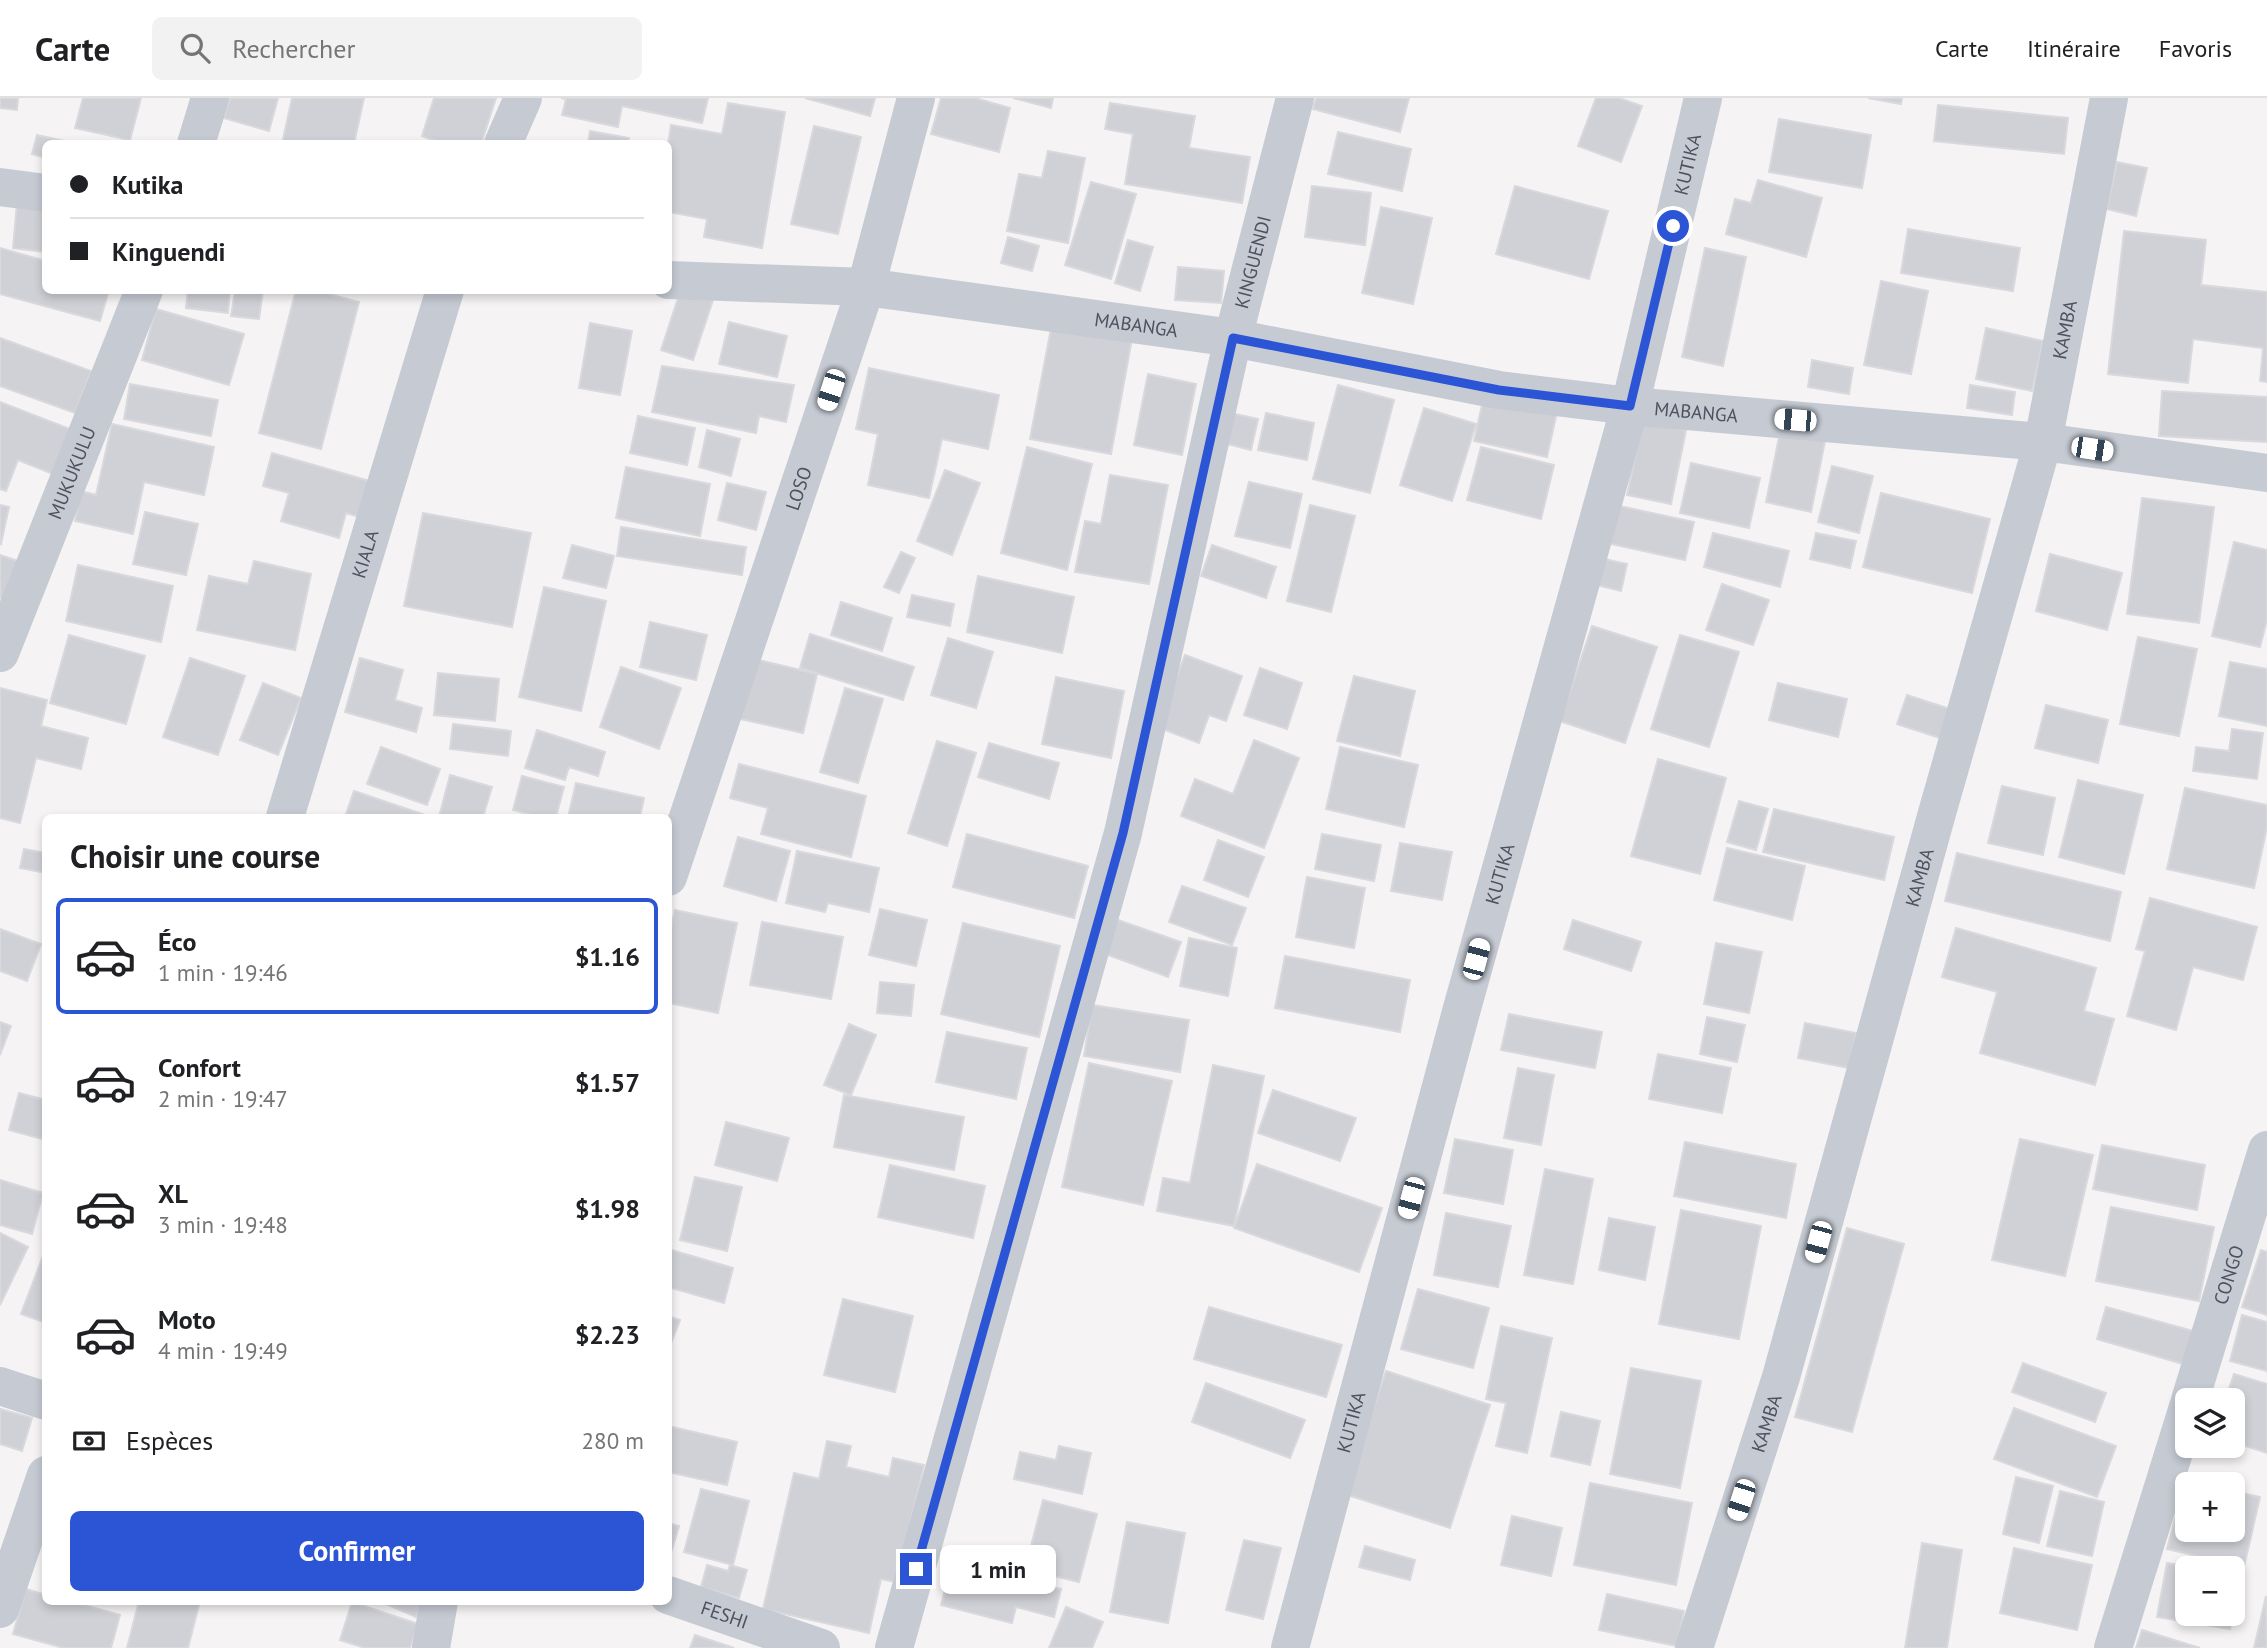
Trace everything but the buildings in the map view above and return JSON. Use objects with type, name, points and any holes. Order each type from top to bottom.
[{"type":"street","points":[[198,140],[210,98]]},
{"type":"street","points":[[505,140],[523,98]]},
{"type":"street","name":"LOSO","points":[[672,865],[866,287],[916,98]]},
{"type":"street","name":"KINGUENDI","points":[[894,1648],[1123,833],[1233,338],[1296,98]]},
{"type":"street","name":"KUTIKA","points":[[1290,1648],[1458,1025],[1630,406],[1703,98]]},
{"type":"street","name":"KAMBA","points":[[1694,1648],[1781,1377],[2043,442],[2109,98]]},
{"type":"street","points":[[0,187],[42,192]]},
{"type":"street","name":"MABANGA","points":[[672,280],[866,287],[1233,338],[1499,390],[1630,406],[2043,442],[2267,473]]},
{"type":"street","name":"MUKUKULU","points":[[0,653],[142,294]]},
{"type":"street","name":"KIALA","points":[[286,814],[444,294]]},
{"type":"street","name":"CONGO","points":[[2194,1388],[2267,1150]]},
{"type":"street","points":[[0,1386],[42,1400]]},
{"type":"street","points":[[2113,1648],[2175,1449]]},
{"type":"street","points":[[0,1609],[42,1487]]},
{"type":"street","name":"FESHI","points":[[672,1596],[821,1648]]},
{"type":"street","points":[[431,1648],[438,1605]]},
{"type":"route","points":[[916,1569],[1123,833],[1233,338],[1499,390],[1630,406],[1673,226]]}]
